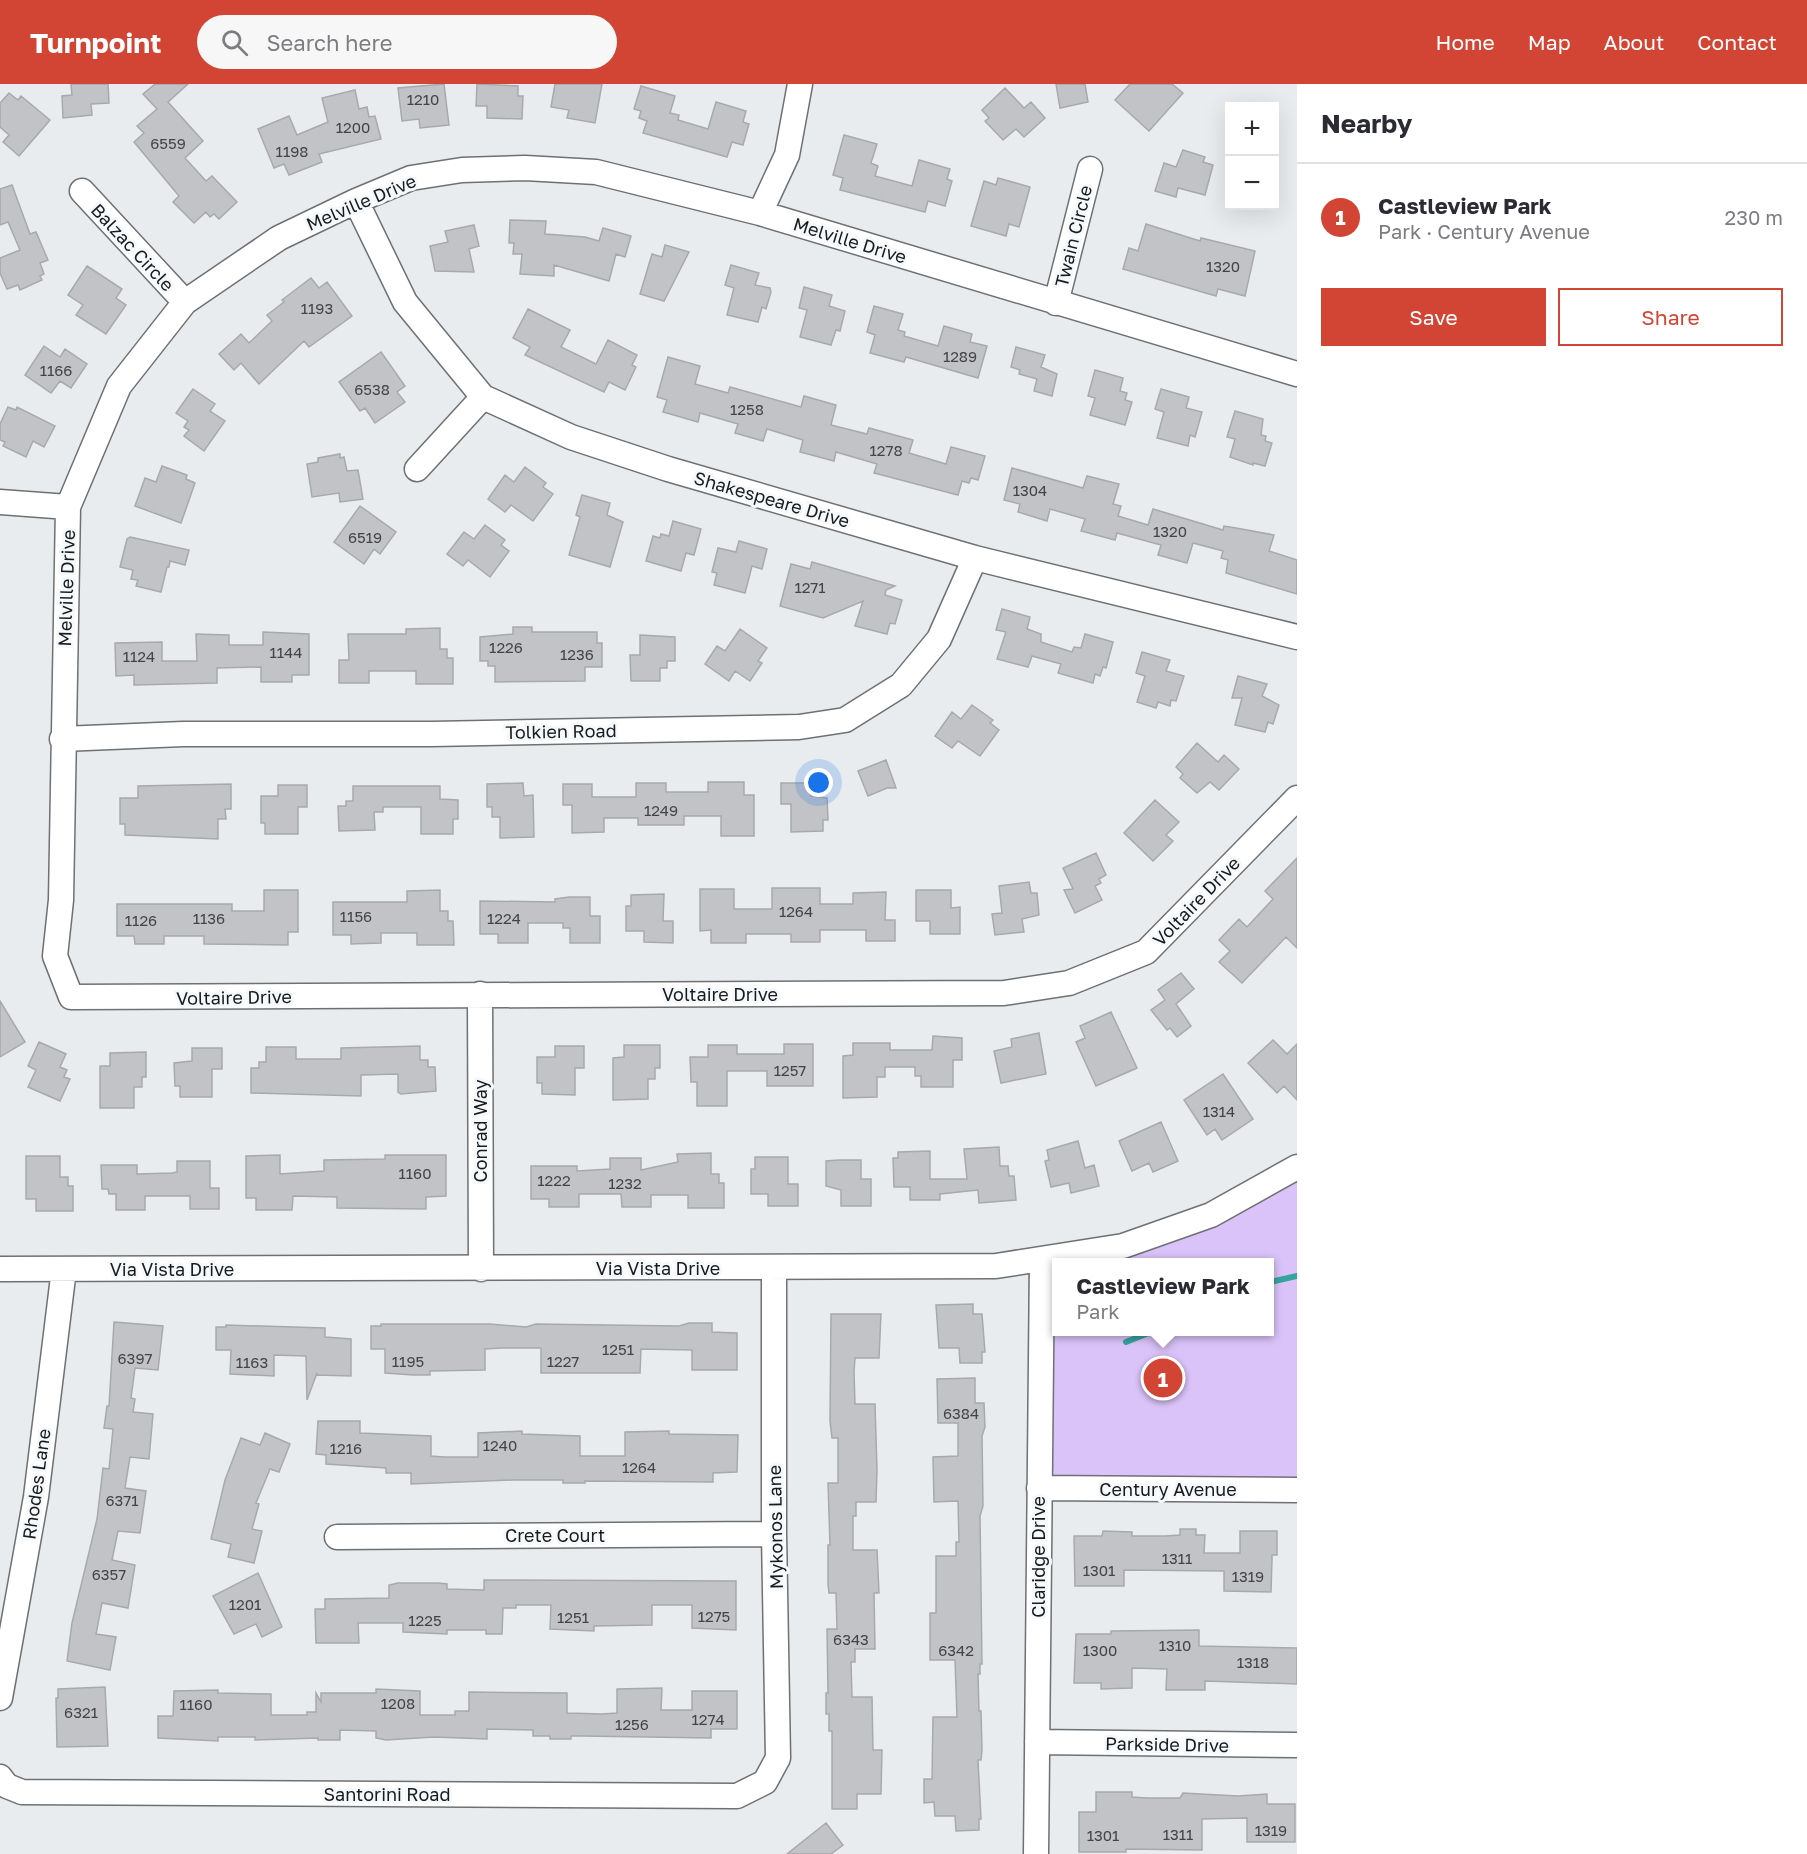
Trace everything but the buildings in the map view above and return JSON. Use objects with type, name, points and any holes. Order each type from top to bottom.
[{"type":"street","points":[[760,213],[787,155],[800,84]]},
{"type":"street","name":"Melville Drive","points":[[71,997],[55,956],[61,900],[62,739],[68,507],[119,386],[185,302],[279,238],[356,201],[411,178],[462,170],[525,168],[596,172],[760,213],[1297,374]]},
{"type":"street","name":"Twain Circle","points":[[1056,303],[1090,169]]},
{"type":"street","name":"Balzac Circle","points":[[82,191],[185,302]]},
{"type":"street","name":"Shakespeare Drive","points":[[356,201],[405,302],[483,397],[571,437],[657,465],[975,558],[1297,638]]},
{"type":"street","points":[[417,469],[483,397]]},
{"type":"street","points":[[0,502],[68,507]]},
{"type":"street","name":"Tolkien Road","points":[[62,739],[183,734],[432,734],[787,728],[845,720],[901,685],[939,639],[975,558]]},
{"type":"street","name":"Voltaire Drive","points":[[71,997],[1004,993],[1069,983],[1146,952],[1297,798]]},
{"type":"street","name":"Conrad Way","points":[[480,994],[481,1269]]},
{"type":"street","name":"Via Vista Drive","points":[[1053,1258],[1123,1245],[1211,1215],[1297,1167]]},
{"type":"street","name":"Via Vista Drive","points":[[0,1269],[996,1266],[1052,1258]]},
{"type":"street","name":"Claridge Drive","points":[[1036,1854],[1042,1260]]},
{"type":"street","name":"Mykonos Lane","points":[[765,1782],[778,1758],[774,1534],[774,1268]]},
{"type":"street","name":"Rhodes Lane","points":[[0,1698],[36,1497],[64,1269]]},
{"type":"street","name":"Century Avenue","points":[[1039,1488],[1297,1490]]},
{"type":"street","name":"Crete Court","points":[[337,1537],[774,1534]]},
{"type":"street","name":"Parkside Drive","points":[[1037,1742],[1297,1745]]},
{"type":"street","name":"Santorini Road","points":[[4,1782],[22,1792],[737,1796],[765,1782]]},
{"type":"shaded area","points":[[1297,1162],[1297,1494],[1031,1494],[1028,1263],[1052,1259],[1052,1336],[1274,1336],[1274,1258],[1056,1258],[1129,1245]]},
{"type":"waterway","points":[[1274,1281],[1297,1276]]},
{"type":"waterway","points":[[1126,1342],[1141,1336]]},
{"type":"place","name":"Castleview Park","points":[[1163,1378]]}]
